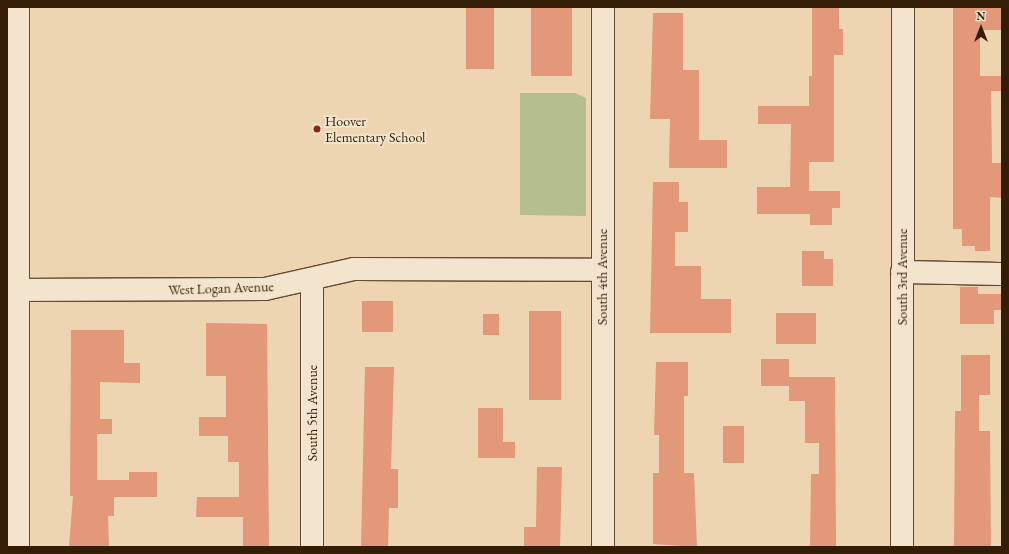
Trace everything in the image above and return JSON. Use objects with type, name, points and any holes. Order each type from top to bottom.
[{"type":"street","points":[[18,7],[12,290],[18,547]]},
{"type":"street","name":"South 4th Avenue","points":[[603,7],[601,270],[603,547]]},
{"type":"street","name":"South 3rd Avenue","points":[[902,547],[903,7]]},
{"type":"street","name":"West Logan Avenue","points":[[12,290],[265,289],[312,280],[354,269],[601,270]]},
{"type":"street","points":[[902,272],[1002,274]]},
{"type":"street","name":"South 5th Avenue","points":[[312,280],[312,547]]},
{"type":"green space","points":[[520,93],[575,93],[586,98],[586,216],[520,215]]},
{"type":"building","points":[[466,7],[494,7],[494,69],[466,69]]},
{"type":"building","points":[[531,7],[572,7],[572,76],[531,76]]},
{"type":"building","points":[[812,7],[839,7],[839,29],[843,29],[843,55],[834,55],[834,162],[809,162],[809,191],[840,191],[840,208],[832,208],[832,225],[810,225],[810,214],[757,214],[757,187],[790,187],[791,124],[758,124],[758,106],[809,106],[809,76],[812,76]]},
{"type":"building","points":[[953,7],[1002,7],[1001,30],[980,30],[980,76],[1002,76],[1002,91],[991,91],[992,163],[1002,163],[1002,198],[990,197],[990,251],[975,251],[975,246],[962,246],[962,229],[953,229]]},
{"type":"building","points":[[653,13],[683,13],[683,70],[699,70],[699,140],[727,140],[727,168],[669,168],[670,119],[650,119]]},
{"type":"building","points":[[653,182],[679,182],[679,202],[688,202],[688,232],[675,232],[675,266],[701,266],[701,299],[731,299],[731,333],[650,333]]},
{"type":"building","points":[[802,251],[824,251],[824,259],[833,259],[833,286],[802,286]]},
{"type":"building","points":[[960,287],[978,287],[978,294],[1002,294],[1002,310],[994,310],[994,324],[960,324]]},
{"type":"building","points":[[362,301],[393,301],[393,332],[362,332]]},
{"type":"building","points":[[529,311],[561,311],[561,400],[529,400]]},
{"type":"building","points":[[776,313],[816,313],[816,344],[776,344]]},
{"type":"building","points":[[483,314],[499,314],[499,335],[483,335]]},
{"type":"building","points":[[206,323],[267,324],[269,547],[243,547],[243,517],[196,517],[197,497],[239,497],[239,462],[228,462],[228,436],[199,436],[199,417],[226,417],[226,376],[206,376]]},
{"type":"building","points":[[71,330],[124,330],[124,363],[140,363],[140,383],[100,382],[100,419],[112,419],[112,434],[97,434],[97,480],[129,480],[129,472],[157,472],[157,497],[114,497],[114,516],[108,516],[109,547],[69,547],[73,496],[70,496]]},
{"type":"building","points":[[961,355],[990,355],[990,395],[979,395],[979,431],[990,431],[991,547],[954,547],[955,411],[961,411]]},
{"type":"building","points":[[761,359],[789,359],[789,377],[835,377],[836,547],[810,547],[811,474],[819,474],[819,443],[805,443],[805,401],[789,401],[789,386],[761,386]]},
{"type":"building","points":[[656,362],[688,362],[688,396],[684,396],[684,473],[694,473],[697,547],[653,544],[653,473],[659,473],[659,435],[654,435]]},
{"type":"building","points":[[365,367],[394,367],[391,469],[398,469],[398,508],[389,508],[388,547],[361,547]]},
{"type":"building","points":[[478,408],[503,408],[503,442],[515,442],[515,458],[478,458]]},
{"type":"building","points":[[723,426],[744,426],[744,463],[723,463]]},
{"type":"building","points":[[537,467],[562,467],[560,547],[524,547],[524,527],[536,527]]},
{"type":"place","name":"Hoover Elementary School","points":[[317,129]]}]
